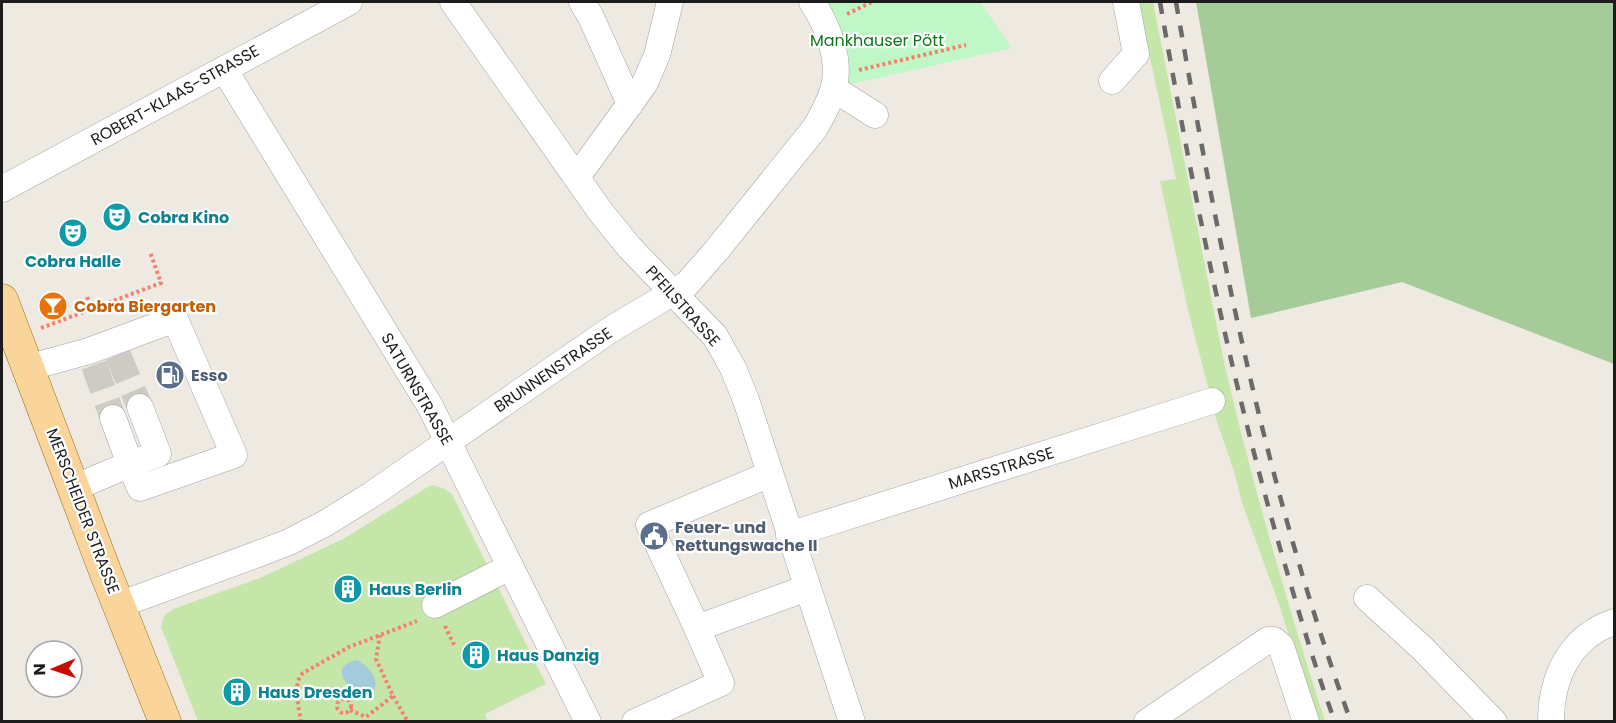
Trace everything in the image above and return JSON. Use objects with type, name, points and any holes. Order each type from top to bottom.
[{"type":"main road","name":"MERSCHEIDER STRASSE","points":[[2,300],[165,722]]},
{"type":"street","name":"ROBERT-KLAAS-STRASSE","points":[[2,189],[349,2]]},
{"type":"street","name":"PFEILSTRASSE","points":[[453,2],[600,211],[630,248],[715,336],[733,368],[746,400],[852,722]]},
{"type":"street","points":[[582,2],[630,104]]},
{"type":"street","points":[[577,177],[645,83],[657,55],[670,2]]},
{"type":"street","points":[[812,2],[821,15],[829,36],[834,56],[834,82],[876,115]]},
{"type":"street","points":[[1112,81],[1136,54],[1126,2]]},
{"type":"street","name":"SATURNSTRASSE","points":[[224,69],[424,396],[588,722]]},
{"type":"street","name":"BRUNNENSTRASSE","points":[[119,605],[258,554],[326,523],[371,495],[610,330],[687,284],[814,128],[826,108],[834,82]]},
{"type":"street","points":[[27,368],[92,358],[116,349],[175,319],[234,455],[140,488],[113,418]]},
{"type":"street","name":"MARSSTRASSE","points":[[789,535],[1212,401]]},
{"type":"street","points":[[74,488],[158,454],[140,407]]},
{"type":"street","points":[[634,722],[721,683],[650,525],[770,474]]},
{"type":"street","points":[[435,605],[510,567]]},
{"type":"street","points":[[697,628],[807,588]]},
{"type":"street","points":[[1367,598],[1422,648],[1494,722]]},
{"type":"street","points":[[1551,722],[1555,688],[1572,651],[1592,632],[1614,622]]},
{"type":"street","points":[[1147,722],[1268,640],[1274,640],[1281,646],[1306,722]]},
{"type":"path","points":[[834,82],[966,45]]},
{"type":"path","points":[[47,325],[161,283],[150,252]]},
{"type":"path","points":[[87,297],[92,308]]},
{"type":"path","points":[[301,722],[297,689],[299,677],[303,673],[349,647],[438,612],[435,605]]},
{"type":"path","points":[[380,635],[376,659],[408,722]]},
{"type":"path","points":[[350,710],[366,719],[393,696]]},
{"type":"green space","name":"Mankhauser Pött","points":[[822,2],[980,2],[1012,48],[847,85]]},
{"type":"green space","points":[[1138,2],[1153,2],[1224,362],[1271,543],[1325,721],[1316,721],[1217,422],[1188,310],[1160,181],[1176,179]]},
{"type":"green space","points":[[1196,2],[1614,2],[1614,364],[1402,282],[1251,318]]},
{"type":"green space","points":[[432,485],[452,494],[546,684],[485,714],[488,721],[198,721],[161,627],[164,616],[173,609],[262,577],[343,539]]},
{"type":"water","points":[[358,660],[374,677],[374,692],[370,697],[355,697],[342,675],[345,665]]},
{"type":"tunnel","points":[[118,355],[140,407]]},
{"type":"tunnel","points":[[94,365],[113,418]]},
{"type":"railway","points":[[1160,2],[1198,208],[1244,413],[1293,592],[1335,722]]},
{"type":"railway","points":[[1176,2],[1209,184],[1247,366],[1294,545],[1351,722]]},
{"type":"place","name":"Cobra Kino","points":[[117,217]]},
{"type":"place","name":"Cobra Halle","points":[[73,233]]},
{"type":"place","name":"Cobra Biergarten","points":[[53,306]]},
{"type":"place","name":"Esso","points":[[170,375]]},
{"type":"place","name":"Feuer- und Rettungswache II","points":[[654,536]]},
{"type":"place","name":"Haus Berlin","points":[[348,589]]},
{"type":"place","name":"Haus Danzig","points":[[476,655]]},
{"type":"place","name":"Haus Dresden","points":[[237,692]]}]
